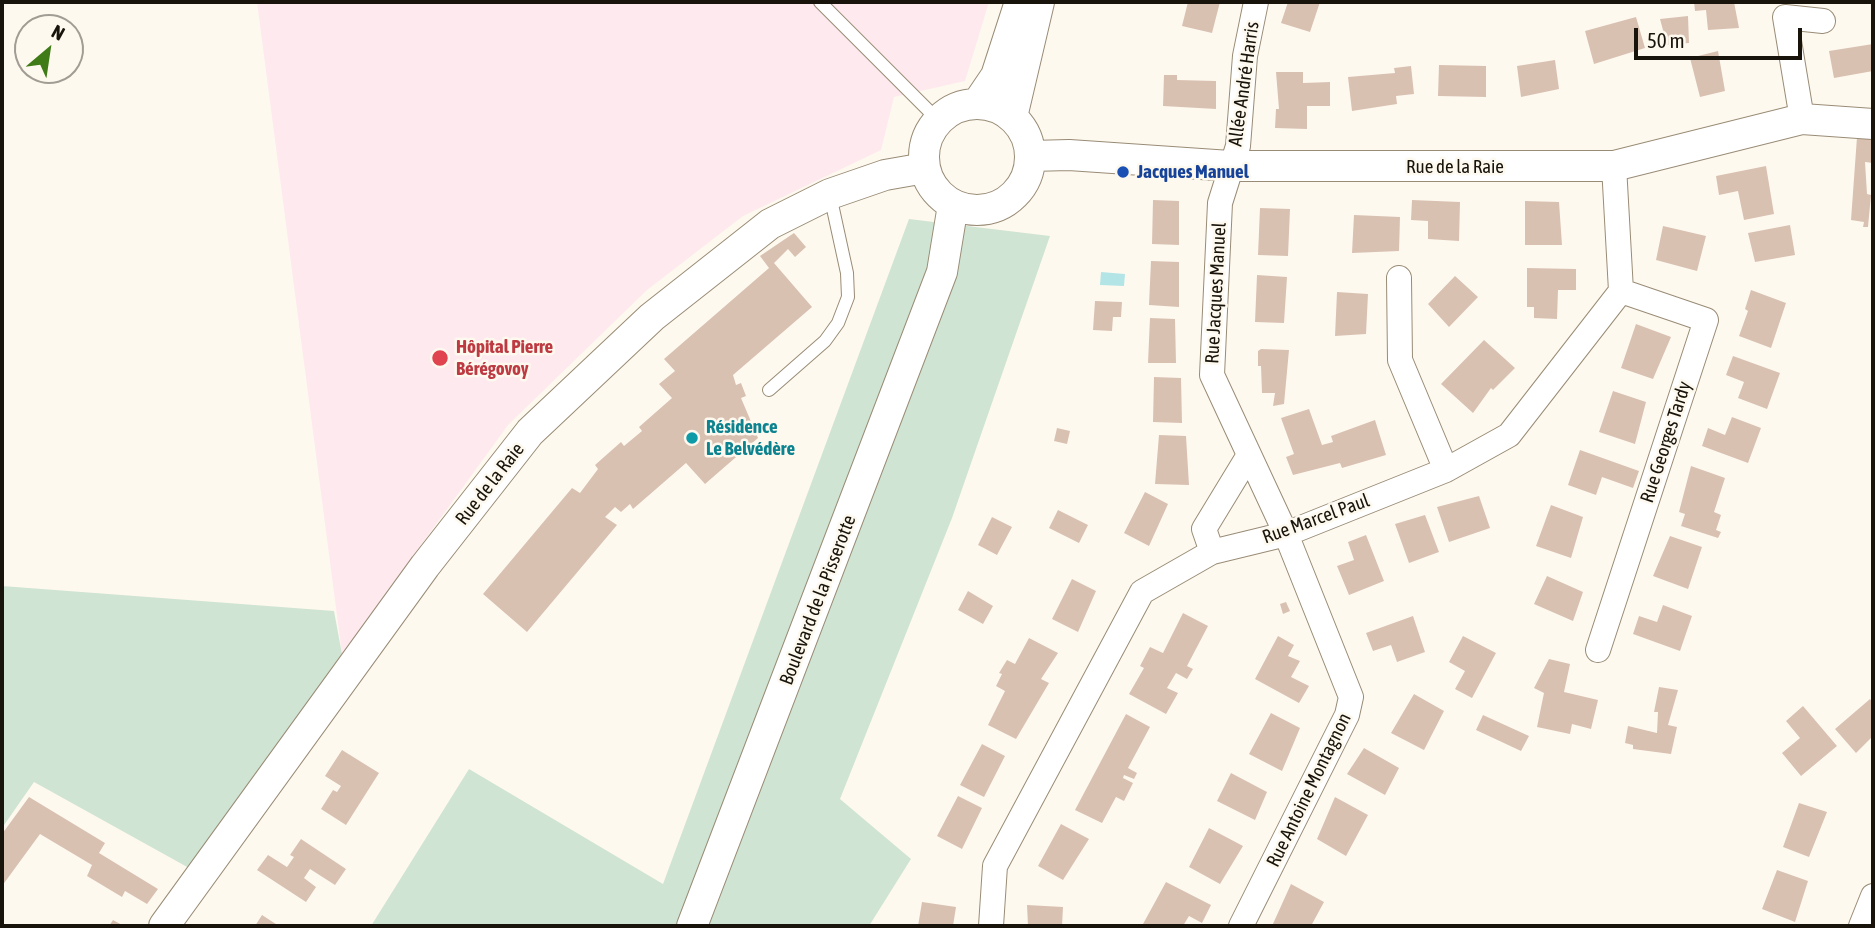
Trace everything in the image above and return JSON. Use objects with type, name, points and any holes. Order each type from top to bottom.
[{"type":"street","points":[[977,104],[996,76],[1020,2]]},
{"type":"street","points":[[1012,117],[1039,2]]},
{"type":"street","name":"Allée André Harris","points":[[1230,166],[1238,146],[1245,56],[1256,2]]},
{"type":"street","points":[[1802,119],[1785,17],[1823,21]]},
{"type":"street","points":[[977,104],[996,107],[1012,117],[1026,135],[1031,156],[1027,176],[1017,193],[1001,205],[967,208],[935,190],[925,169],[925,143],[938,120],[956,108],[977,104]]},
{"type":"street","name":"Rue de la Raie","points":[[1031,156],[1069,155],[1230,166],[1614,166],[1802,119],[1873,124]]},
{"type":"street","name":"Rue Jacques Manuel","points":[[1230,166],[1220,202],[1212,375],[1286,534]]},
{"type":"street","points":[[1614,166],[1621,290]]},
{"type":"street","name":"Rue de la Raie","points":[[164,926],[425,566],[530,432],[652,317],[770,224],[830,194],[885,175],[925,169]]},
{"type":"street","name":"Boulevard de la Pisserotte","points":[[692,926],[967,208]]},
{"type":"street","points":[[1399,278],[1400,360],[1446,470]]},
{"type":"street","name":"Rue Marcel Paul","points":[[991,926],[995,866],[1142,592],[1212,552],[1286,534],[1446,470],[1509,435],[1621,290]]},
{"type":"street","name":"Rue Georges Tardy","points":[[1598,650],[1706,320],[1621,290]]},
{"type":"street","points":[[1212,552],[1204,529],[1249,455]]},
{"type":"street","name":"Rue Antoine Montagnon","points":[[1241,926],[1348,715],[1351,697],[1286,534]]},
{"type":"street","points":[[1861,926],[1873,896]]},
{"type":"lane","points":[[820,2],[938,120]]},
{"type":"lane","points":[[769,390],[825,341],[838,323],[849,297],[847,273],[830,194]]},
{"type":"shaded area","name":"Hôpital Pierre Bérégovoy","points":[[257,2],[989,2],[965,81],[894,97],[881,150],[743,216],[647,290],[508,425],[342,654]]},
{"type":"green space","points":[[909,219],[1050,236],[952,518],[840,799],[911,859],[869,926],[371,926],[469,769],[663,884]]},
{"type":"green space","points":[[2,586],[334,611],[342,654],[189,868],[34,782],[2,828]]},
{"type":"water","points":[[1101,272],[1125,274],[1124,286],[1100,285]]},
{"type":"building","points":[[1188,2],[1220,2],[1212,33],[1182,26]]},
{"type":"building","points":[[1288,2],[1320,2],[1310,32],[1281,23]]},
{"type":"building","points":[[1694,2],[1734,2],[1739,28],[1708,30],[1706,10],[1695,11]]},
{"type":"building","points":[[1688,16],[1689,43],[1667,45],[1660,19]]},
{"type":"building","points":[[1636,17],[1645,48],[1594,64],[1585,31]]},
{"type":"building","points":[[1873,44],[1873,71],[1834,78],[1829,51]]},
{"type":"building","points":[[1718,51],[1725,91],[1700,97],[1690,58]]},
{"type":"building","points":[[1555,60],[1559,89],[1521,97],[1517,66]]},
{"type":"building","points":[[1439,65],[1486,66],[1486,97],[1438,96]]},
{"type":"building","points":[[1411,66],[1414,94],[1396,96],[1397,104],[1352,111],[1348,77],[1395,73],[1394,68]]},
{"type":"building","points":[[1276,72],[1303,72],[1303,83],[1330,82],[1330,106],[1307,106],[1307,129],[1275,128],[1276,109],[1279,109]]},
{"type":"building","points":[[1164,75],[1177,75],[1177,80],[1216,81],[1216,109],[1163,106]]},
{"type":"building","points":[[1857,137],[1873,138],[1873,163],[1865,162],[1867,194],[1871,195],[1868,227],[1863,227],[1864,222],[1851,220]]},
{"type":"building","points":[[1766,166],[1774,214],[1744,220],[1738,191],[1719,195],[1716,176]]},
{"type":"building","points":[[1153,200],[1179,201],[1179,245],[1152,244]]},
{"type":"building","points":[[1412,200],[1460,202],[1459,241],[1428,239],[1428,221],[1411,220]]},
{"type":"building","points":[[1525,201],[1559,202],[1562,245],[1525,245]]},
{"type":"building","points":[[1260,208],[1290,209],[1288,256],[1258,255]]},
{"type":"building","points":[[1354,215],[1400,217],[1399,251],[1352,253]]},
{"type":"building","points":[[1790,225],[1795,255],[1755,262],[1748,233]]},
{"type":"building","points":[[1663,226],[1706,236],[1697,271],[1656,260]]},
{"type":"building","name":"Résidence Le Belvédère","points":[[794,233],[806,247],[795,257],[788,249],[774,263],[812,307],[733,375],[736,385],[741,383],[746,396],[741,398],[758,438],[705,484],[686,463],[633,509],[630,504],[621,512],[615,507],[605,517],[617,525],[527,632],[483,594],[572,488],[580,493],[598,469],[595,465],[621,442],[624,446],[642,431],[639,427],[672,398],[659,384],[675,371],[664,359],[769,268],[760,256]]},
{"type":"building","points":[[1151,261],[1179,262],[1179,307],[1149,305]]},
{"type":"building","points":[[1527,268],[1576,269],[1576,290],[1558,290],[1557,319],[1534,318],[1534,307],[1527,307]]},
{"type":"building","points":[[1257,275],[1287,277],[1284,323],[1255,322]]},
{"type":"building","points":[[1455,276],[1478,297],[1449,327],[1428,304]]},
{"type":"building","points":[[1751,290],[1786,303],[1771,348],[1739,336],[1748,311],[1745,309]]},
{"type":"building","points":[[1337,292],[1368,294],[1366,334],[1335,336]]},
{"type":"building","points":[[1095,301],[1122,302],[1121,317],[1113,317],[1112,331],[1093,330]]},
{"type":"building","points":[[1150,318],[1175,319],[1176,363],[1148,363]]},
{"type":"building","points":[[1636,324],[1671,337],[1653,379],[1621,368]]},
{"type":"building","points":[[1484,340],[1515,368],[1493,390],[1491,388],[1473,413],[1441,384]]},
{"type":"building","points":[[1289,350],[1284,404],[1273,406],[1275,393],[1262,393],[1261,366],[1258,366],[1258,351]]},
{"type":"building","points":[[1733,356],[1780,373],[1767,409],[1738,398],[1744,382],[1726,375]]},
{"type":"building","points":[[1154,377],[1181,378],[1182,423],[1153,422]]},
{"type":"building","points":[[1613,391],[1646,402],[1635,444],[1599,432]]},
{"type":"building","points":[[1309,409],[1322,445],[1333,442],[1331,436],[1375,420],[1386,455],[1342,468],[1340,463],[1293,475],[1286,457],[1294,454],[1281,418]]},
{"type":"building","points":[[1732,417],[1761,428],[1748,463],[1702,446],[1708,428],[1725,435]]},
{"type":"building","points":[[1057,428],[1070,431],[1067,444],[1054,441]]},
{"type":"building","points":[[1159,435],[1186,436],[1189,485],[1155,484]]},
{"type":"building","points":[[1580,450],[1639,471],[1633,488],[1602,477],[1596,495],[1568,485]]},
{"type":"building","points":[[1691,466],[1725,478],[1714,512],[1721,515],[1716,530],[1721,532],[1718,538],[1681,526],[1685,514],[1679,512]]},
{"type":"building","points":[[1145,492],[1168,504],[1149,546],[1124,533]]},
{"type":"building","points":[[1479,496],[1490,528],[1449,542],[1437,507]]},
{"type":"building","points":[[1551,505],[1583,517],[1571,558],[1536,546]]},
{"type":"building","points":[[1058,510],[1088,525],[1079,543],[1049,528]]},
{"type":"building","points":[[1425,515],[1439,552],[1409,563],[1395,524]]},
{"type":"building","points":[[992,517],[1012,527],[997,555],[978,545]]},
{"type":"building","points":[[1366,535],[1384,581],[1349,595],[1337,566],[1354,560],[1348,542]]},
{"type":"building","points":[[1670,536],[1702,547],[1688,589],[1653,576]]},
{"type":"building","points":[[1547,576],[1583,592],[1573,621],[1534,604]]},
{"type":"building","points":[[1072,579],[1096,591],[1078,632],[1052,619]]},
{"type":"building","points":[[968,591],[993,606],[983,624],[958,610]]},
{"type":"building","points":[[1286,602],[1290,611],[1283,614],[1280,604]]},
{"type":"building","points":[[1663,605],[1692,616],[1680,651],[1633,634],[1639,616],[1657,622]]},
{"type":"building","points":[[1183,613],[1208,626],[1187,666],[1193,669],[1187,679],[1176,673],[1167,688],[1178,693],[1166,714],[1129,694],[1144,668],[1140,666],[1150,647],[1163,653]]},
{"type":"building","points":[[1413,616],[1425,652],[1397,662],[1391,645],[1373,651],[1366,633]]},
{"type":"building","points":[[1278,636],[1294,645],[1288,656],[1300,661],[1291,677],[1309,686],[1299,703],[1255,679]]},
{"type":"building","points":[[1463,636],[1496,653],[1472,698],[1455,689],[1465,671],[1449,662]]},
{"type":"building","points":[[1029,638],[1058,653],[1041,679],[1049,683],[1016,739],[988,725],[1005,691],[996,686],[1002,674],[999,673],[1007,660],[1015,664]]},
{"type":"building","points":[[1549,659],[1570,664],[1564,692],[1598,700],[1591,729],[1572,724],[1570,734],[1537,727],[1544,693],[1534,688]]},
{"type":"building","points":[[1659,687],[1678,690],[1668,725],[1677,727],[1671,754],[1633,749],[1633,745],[1625,743],[1628,726],[1657,733],[1658,712],[1654,712]]},
{"type":"building","points":[[1414,694],[1444,711],[1424,750],[1391,733]]},
{"type":"building","points":[[1870,699],[1873,703],[1873,736],[1856,753],[1835,729]]},
{"type":"building","points":[[1803,706],[1837,746],[1801,776],[1782,753],[1800,738],[1786,721]]},
{"type":"building","points":[[1271,713],[1300,728],[1282,771],[1249,754]]},
{"type":"building","points":[[1126,714],[1150,727],[1128,768],[1137,773],[1134,779],[1124,775],[1123,778],[1133,783],[1124,801],[1116,797],[1102,823],[1075,810]]},
{"type":"building","points":[[1483,715],[1529,736],[1521,751],[1476,730]]},
{"type":"building","points":[[982,744],[1005,756],[984,797],[960,785]]},
{"type":"building","points":[[1364,748],[1399,768],[1385,795],[1347,774]]},
{"type":"building","points":[[342,750],[379,773],[346,825],[321,809],[333,790],[337,792],[341,786],[325,776]]},
{"type":"building","points":[[1231,773],[1267,792],[1255,820],[1217,801]]},
{"type":"building","points":[[958,796],[982,808],[962,849],[937,836]]},
{"type":"building","points":[[29,797],[105,843],[99,853],[158,889],[147,904],[125,891],[122,897],[87,876],[92,865],[40,834],[2,886],[2,834]]},
{"type":"building","points":[[1335,797],[1368,815],[1346,856],[1317,839]]},
{"type":"building","points":[[1799,803],[1827,812],[1809,857],[1783,847]]},
{"type":"building","points":[[1061,824],[1089,839],[1063,880],[1038,866]]},
{"type":"building","points":[[1209,828],[1243,846],[1220,884],[1189,867]]},
{"type":"building","points":[[301,839],[346,869],[335,885],[310,869],[304,878],[316,887],[306,902],[257,870],[268,855],[287,867],[294,857],[290,855]]},
{"type":"building","points":[[1777,870],[1808,881],[1795,922],[1762,909]]},
{"type":"building","points":[[1166,882],[1211,905],[1202,923],[1189,916],[1183,926],[1143,924]]},
{"type":"building","points":[[1291,884],[1324,902],[1311,926],[1272,926]]},
{"type":"building","points":[[922,902],[956,907],[953,926],[918,926]]},
{"type":"building","points":[[1027,905],[1063,907],[1062,926],[1028,926]]},
{"type":"building","points":[[262,915],[279,926],[255,926]]},
{"type":"building","points":[[113,920],[124,926],[109,926]]},
{"type":"place","name":"Jacques Manuel","points":[[1123,172]]},
{"type":"place","name":"Hôpital Pierre Bérégovoy","points":[[440,358]]},
{"type":"place","name":"Résidence Le Belvédère","points":[[692,438]]}]
